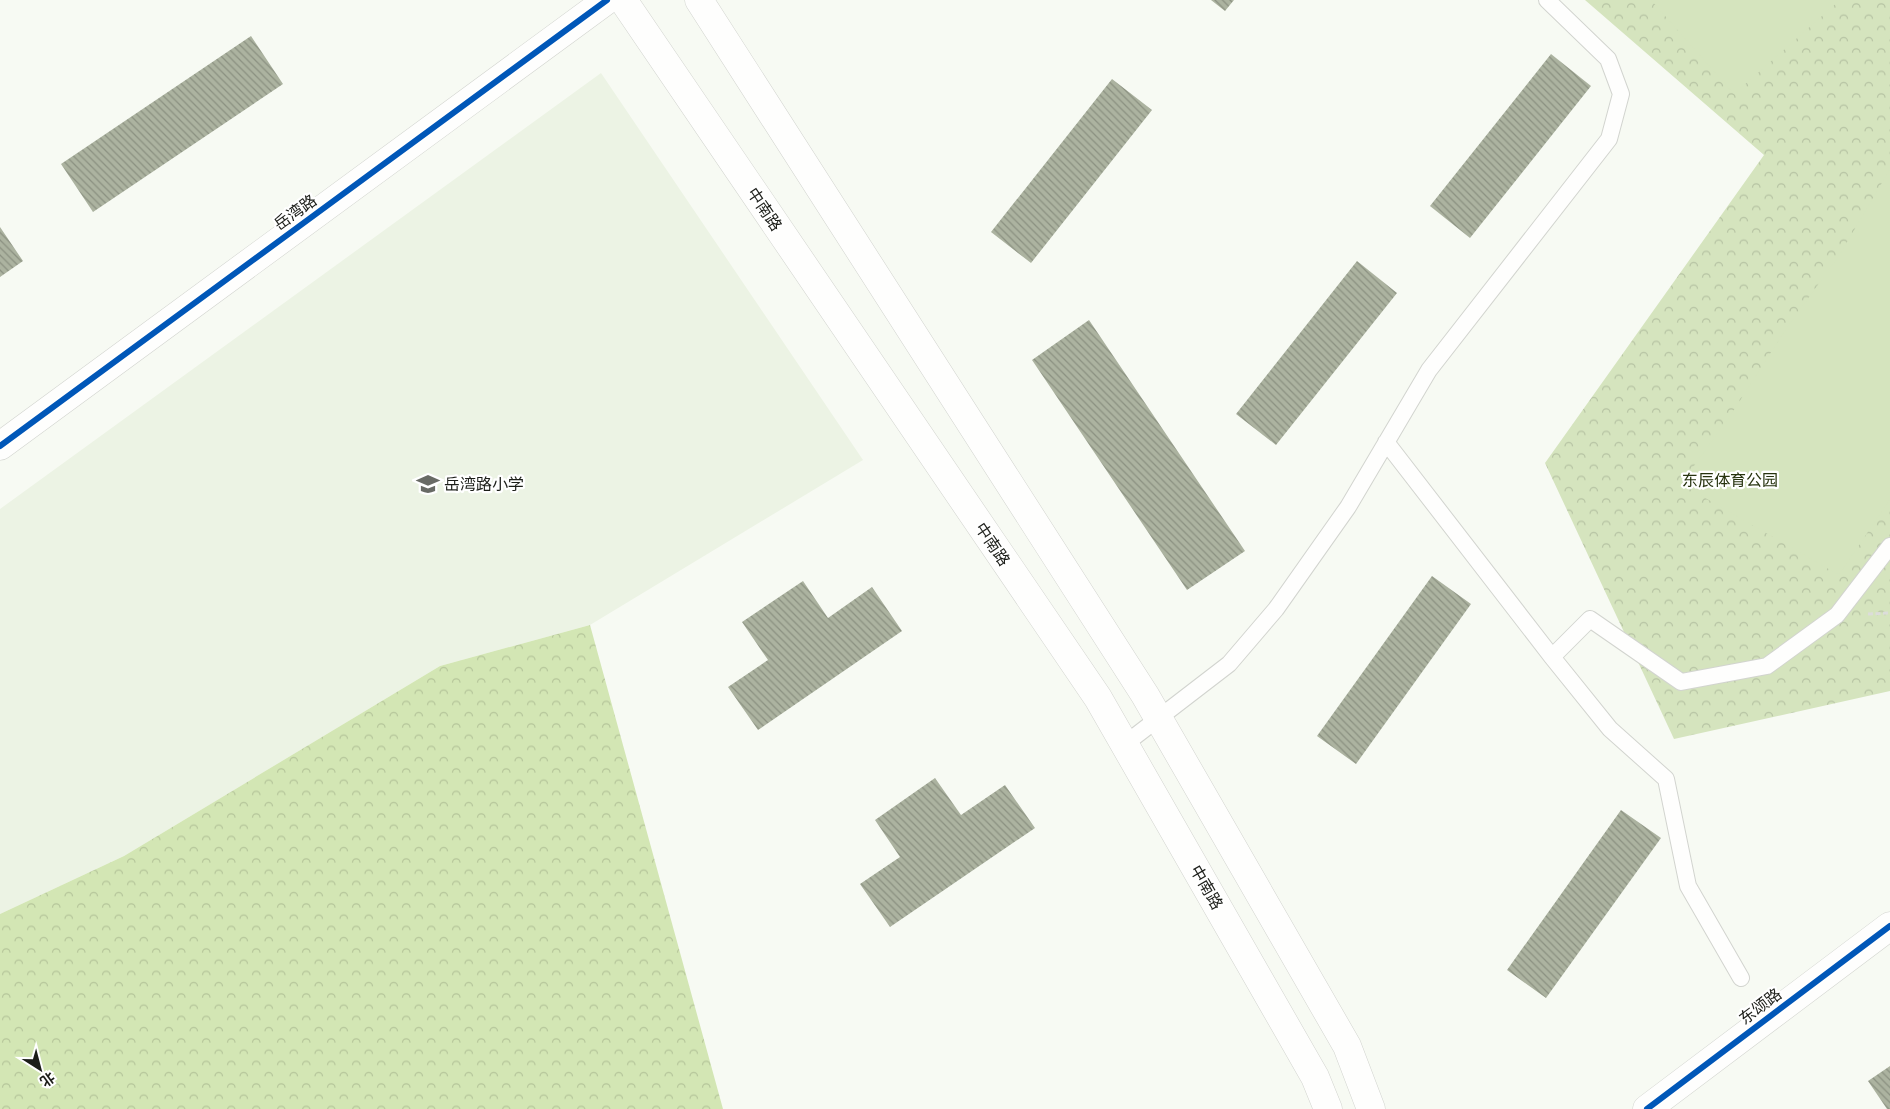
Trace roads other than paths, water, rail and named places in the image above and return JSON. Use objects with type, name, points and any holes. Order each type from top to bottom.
[{"type":"main road","name":"岳湾路","points":[[0,446],[607,0]]},
{"type":"main road","name":"中南路","points":[[623,0],[1093,690],[1315,1077],[1328,1109]]},
{"type":"main road","points":[[700,0],[1159,718],[1347,1046],[1371,1109]]},
{"type":"main road","name":"东颂路","points":[[1647,1109],[1890,926]]},
{"type":"lane","points":[[1125,744],[1229,664],[1276,609],[1348,507],[1429,370],[1609,139],[1621,94],[1608,59],[1547,0]]},
{"type":"lane","points":[[1386,442],[1610,729],[1666,779],[1688,886],[1741,978]]},
{"type":"lane","points":[[1552,657],[1590,619],[1681,682],[1767,666],[1837,615],[1890,546]]},
{"type":"place","name":"岳湾路小学","points":[[428,484]]},
{"type":"park label","name":"东辰体育公园","points":[[1730,480]]}]
